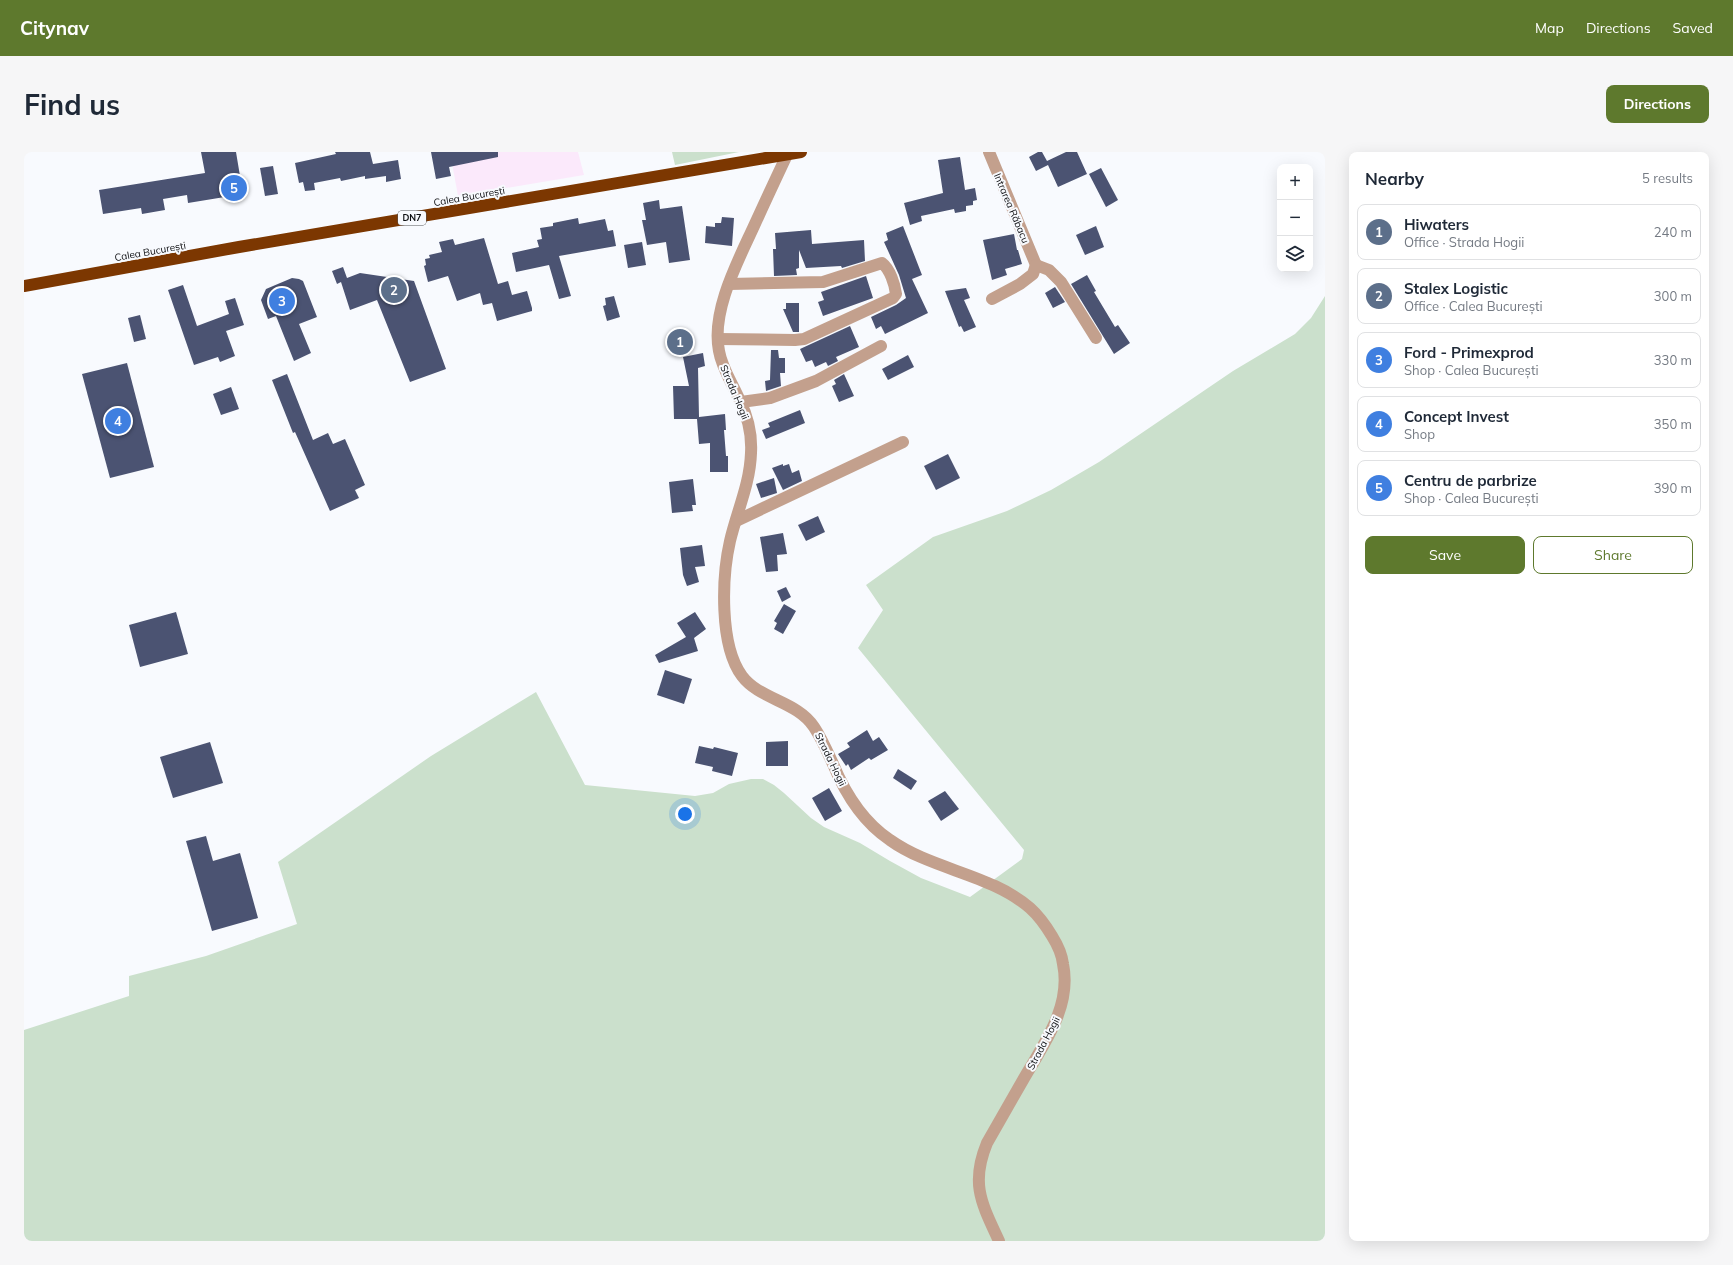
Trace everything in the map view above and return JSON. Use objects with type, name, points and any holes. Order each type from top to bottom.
[{"type":"highway","name":"Calea București","points":[[24,286],[239,247],[801,152]]},
{"type":"street","name":"Intrarea Răbacu","points":[[989,152],[1036,265]]},
{"type":"street","name":"Strada Hogii","points":[[787,155],[742,253],[729,284],[721,310],[718,350],[722,363],[741,402],[750,431],[752,450],[750,469],[728,555],[725,582],[728,645],[734,662],[742,676],[757,691],[797,710],[811,721],[823,740],[833,766],[849,795],[871,825],[888,839],[908,852],[935,864],[988,883],[1012,895],[1030,908],[1044,924],[1055,942],[1063,963],[1064,996],[1059,1013],[1050,1034],[987,1143],[978,1171],[979,1187],[983,1206],[999,1241]]},
{"type":"street","points":[[718,339],[804,339],[893,298],[896,294],[886,266],[882,263],[823,282],[729,284]]},
{"type":"street","points":[[992,299],[1020,284],[1033,274],[1036,265],[1048,270],[1061,282],[1096,338]]},
{"type":"street","points":[[741,402],[770,398],[816,381],[881,346]]},
{"type":"street","points":[[736,521],[903,442]]},
{"type":"shaded area","points":[[450,152],[578,152],[584,175],[458,196]]},
{"type":"green space","points":[[672,152],[739,152],[675,165]]},
{"type":"green space","points":[[1325,296],[1325,1241],[24,1241],[24,1030],[129,996],[129,976],[206,956],[297,924],[278,862],[431,756],[536,692],[585,785],[695,796],[713,793],[729,784],[751,779],[763,779],[774,785],[811,818],[824,827],[860,843],[921,878],[970,897],[1022,859],[1024,850],[858,648],[883,610],[866,585],[933,537],[1007,511],[1051,490],[1099,462],[1233,371],[1295,334],[1311,318]]},
{"type":"building","points":[[201,152],[236,152],[243,194],[188,203],[187,195],[163,199],[165,210],[142,214],[141,208],[103,214],[99,190],[205,173]]},
{"type":"building","points":[[335,152],[370,152],[373,164],[398,160],[401,179],[386,182],[386,176],[365,179],[365,176],[341,181],[340,178],[314,183],[315,190],[305,191],[303,182],[299,183],[295,163],[336,154]]},
{"type":"building","points":[[431,152],[498,152],[498,157],[449,167],[451,176],[436,179]]},
{"type":"building","points":[[1038,152],[1042,152],[1047,161],[1066,152],[1077,152],[1087,174],[1058,187],[1048,165],[1036,171],[1029,157]]},
{"type":"building","points":[[960,157],[965,190],[975,188],[977,200],[973,201],[973,205],[966,206],[966,211],[955,213],[954,209],[921,216],[922,221],[910,225],[904,203],[943,193],[938,160]]},
{"type":"building","points":[[273,166],[278,194],[265,196],[260,168]]},
{"type":"building","points":[[1101,168],[1118,200],[1106,207],[1089,174]]},
{"type":"building","points":[[659,200],[660,209],[682,206],[690,260],[669,263],[666,242],[647,245],[642,220],[646,220],[643,203]]},
{"type":"building","points":[[722,217],[734,218],[732,246],[705,243],[706,226],[715,227],[715,223],[721,223]]},
{"type":"building","points":[[578,218],[579,224],[605,219],[608,231],[613,230],[616,246],[559,256],[571,296],[559,299],[549,265],[516,272],[512,253],[539,247],[537,240],[542,239],[540,228],[553,226],[553,223]]},
{"type":"building","points":[[903,226],[922,275],[912,279],[928,313],[885,334],[881,326],[876,329],[871,317],[896,305],[906,298],[899,275],[884,242],[888,240],[886,233]]},
{"type":"building","points":[[1096,226],[1104,247],[1085,255],[1076,235]]},
{"type":"building","points":[[811,230],[812,244],[864,240],[865,261],[842,268],[841,266],[806,268],[799,250],[799,268],[796,269],[797,275],[774,276],[773,249],[776,249],[775,233]]},
{"type":"building","points":[[1014,234],[1017,250],[1022,264],[1005,269],[1007,275],[992,280],[983,240]]},
{"type":"building","points":[[484,238],[498,284],[508,281],[512,295],[527,291],[532,311],[497,321],[492,303],[483,305],[480,293],[457,301],[448,276],[428,282],[424,266],[426,265],[425,259],[430,258],[429,255],[442,252],[439,242],[453,239],[455,245]]},
{"type":"building","points":[[642,242],[646,265],[628,268],[624,245]]},
{"type":"building","points":[[343,267],[347,278],[360,273],[414,281],[446,369],[410,382],[377,300],[350,310],[341,282],[337,284],[332,271]]},
{"type":"building","points":[[1087,275],[1096,291],[1094,292],[1115,327],[1118,325],[1130,343],[1114,354],[1071,284]]},
{"type":"building","points":[[866,276],[873,298],[823,316],[818,302],[824,300],[821,292]]},
{"type":"building","points":[[292,278],[303,281],[317,317],[299,324],[311,353],[294,361],[276,316],[268,319],[261,300],[266,289]]},
{"type":"building","points":[[183,285],[197,326],[229,314],[225,301],[235,298],[244,325],[226,331],[235,356],[220,362],[218,357],[194,365],[168,290]]},
{"type":"building","points":[[1055,287],[1065,302],[1053,308],[1045,293]]},
{"type":"building","points":[[966,288],[970,298],[964,300],[976,327],[964,332],[961,326],[959,327],[945,291]]},
{"type":"building","points":[[614,296],[620,317],[607,321],[603,306],[606,305],[605,298]]},
{"type":"building","points":[[786,303],[799,303],[799,332],[793,332],[783,309],[786,309]]},
{"type":"building","points":[[140,315],[146,339],[134,342],[128,318]]},
{"type":"building","points":[[850,326],[859,347],[836,357],[838,361],[828,366],[826,362],[815,367],[812,360],[806,362],[800,349]]},
{"type":"building","points":[[688,331],[691,350],[671,353],[668,334]]},
{"type":"building","points":[[771,350],[778,350],[779,358],[785,358],[785,373],[780,373],[781,386],[766,391],[765,381],[770,380]]},
{"type":"building","points":[[703,353],[705,366],[698,368],[699,417],[725,414],[726,430],[724,430],[726,456],[728,456],[728,472],[710,472],[710,443],[699,444],[697,419],[674,419],[673,386],[689,386],[683,357]]},
{"type":"building","points":[[908,355],[914,367],[888,380],[882,369]]},
{"type":"building","points":[[127,363],[154,467],[110,478],[82,374]]},
{"type":"building","points":[[287,374],[313,440],[328,433],[333,444],[345,439],[365,485],[355,490],[359,498],[330,511],[295,432],[293,433],[272,380]]},
{"type":"building","points":[[844,374],[854,396],[839,402],[832,386],[836,384],[834,380]]},
{"type":"building","points":[[231,387],[239,409],[221,415],[213,394]]},
{"type":"building","points":[[800,410],[805,423],[766,439],[762,430],[770,427],[768,423]]},
{"type":"building","points":[[948,454],[960,478],[936,490],[924,466]]},
{"type":"building","points":[[783,464],[783,466],[789,464],[792,473],[799,470],[802,481],[783,490],[772,468]]},
{"type":"building","points":[[774,478],[777,493],[761,498],[756,484]]},
{"type":"building","points":[[693,479],[696,505],[692,505],[693,511],[672,513],[669,482]]},
{"type":"building","points":[[818,516],[825,532],[806,541],[798,525]]},
{"type":"building","points":[[783,533],[787,554],[777,555],[778,571],[766,572],[760,537]]},
{"type":"building","points":[[702,545],[705,566],[695,567],[699,582],[687,586],[683,575],[680,548]]},
{"type":"building","points":[[786,587],[791,597],[782,602],[777,591]]},
{"type":"building","points":[[784,604],[796,611],[783,634],[774,629],[777,623],[774,621]]},
{"type":"building","points":[[176,612],[188,654],[140,667],[129,625]]},
{"type":"building","points":[[695,612],[706,629],[694,638],[698,651],[659,663],[655,655],[686,637],[677,623]]},
{"type":"building","points":[[665,670],[692,679],[684,704],[657,695]]},
{"type":"building","points":[[867,730],[873,741],[879,737],[888,750],[871,760],[869,758],[851,770],[848,764],[846,766],[838,754],[850,747],[847,743]]},
{"type":"building","points":[[788,741],[788,766],[766,766],[766,742]]},
{"type":"building","points":[[210,742],[223,783],[173,798],[160,757]]},
{"type":"building","points":[[699,746],[713,749],[714,747],[738,753],[732,776],[712,771],[713,767],[695,763]]},
{"type":"building","points":[[898,769],[917,781],[911,790],[893,778]]},
{"type":"building","points":[[829,788],[842,811],[825,821],[812,798]]},
{"type":"building","points":[[945,791],[959,809],[941,821],[928,801]]},
{"type":"building","points":[[206,836],[213,861],[240,853],[258,918],[212,931],[186,841]]},
{"type":"place","name":"Centru de parbrize","points":[[234,188]]},
{"type":"place","name":"Stalex Logistic","points":[[394,290]]},
{"type":"place","name":"Ford - Primexprod","points":[[282,301]]},
{"type":"place","name":"Hiwaters","points":[[680,342]]},
{"type":"place","name":"Concept Invest","points":[[118,421]]}]
